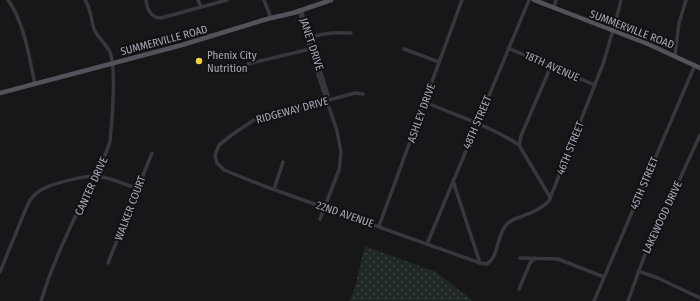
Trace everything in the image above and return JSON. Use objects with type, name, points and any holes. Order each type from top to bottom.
[{"type":"main road","name":"SUMMERVILLE ROAD","points":[[0,93],[113,64],[331,0]]},
{"type":"main road","name":"SUMMERVILLE ROAD","points":[[534,0],[675,55],[700,68]]},
{"type":"street","points":[[8,0],[13,8],[25,40],[35,84]]},
{"type":"street","points":[[12,0],[13,8]]},
{"type":"street","points":[[85,0],[90,10],[95,30],[109,51],[113,64]]},
{"type":"street","points":[[146,0],[149,11],[157,18],[168,17],[227,0]]},
{"type":"street","points":[[198,0],[201,7]]},
{"type":"street","points":[[264,0],[272,18]]},
{"type":"street","name":"ASHLEY DRIVE","points":[[379,226],[462,0]]},
{"type":"street","name":"48TH STREET","points":[[427,244],[452,180],[529,0]]},
{"type":"street","points":[[554,7],[556,0]]},
{"type":"street","name":"46TH STREET","points":[[480,264],[487,264],[490,262],[499,238],[508,223],[543,206],[549,201],[603,64],[621,0]]},
{"type":"street","points":[[675,55],[679,23],[686,0]]},
{"type":"street","name":"JANET DRIVE","points":[[299,10],[326,101],[330,107],[341,152],[339,170],[320,219]]},
{"type":"street","points":[[308,38],[333,33],[351,33]]},
{"type":"street","name":"18TH AVENUE","points":[[508,48],[595,85]]},
{"type":"street","points":[[248,64],[311,49]]},
{"type":"street","points":[[404,49],[439,62]]},
{"type":"street","name":"CANTER DRIVE","points":[[41,301],[59,254],[108,148],[110,141],[113,64]]},
{"type":"street","name":"45TH STREET","points":[[594,301],[695,65]]},
{"type":"street","points":[[519,145],[521,136],[551,66]]},
{"type":"street","name":"RIDGEWAY DRIVE","points":[[216,159],[216,152],[219,145],[254,120],[355,93],[363,94]]},
{"type":"street","points":[[425,102],[476,123],[519,145],[550,197]]},
{"type":"street","name":"LAKEWOOD DRIVE","points":[[628,301],[638,271],[700,135]]},
{"type":"street","name":"WALKER COURT","points":[[108,262],[152,153]]},
{"type":"street","name":"22ND AVENUE","points":[[216,159],[218,166],[224,170],[324,208],[379,226],[480,264]]},
{"type":"street","points":[[274,188],[284,162]]},
{"type":"street","points":[[0,272],[26,206],[34,194],[43,188],[95,176],[112,179],[138,189]]},
{"type":"street","points":[[452,180],[480,264]]},
{"type":"street","points":[[520,258],[558,259],[604,277]]},
{"type":"street","points":[[519,289],[528,266],[535,258]]},
{"type":"street","points":[[638,271],[658,278],[700,298]]},
{"type":"shaded area","points":[[365,246],[436,272],[473,301],[349,301],[354,291]]},
{"type":"place","name":"Phenix City Nutrition","points":[[199,61]]}]
